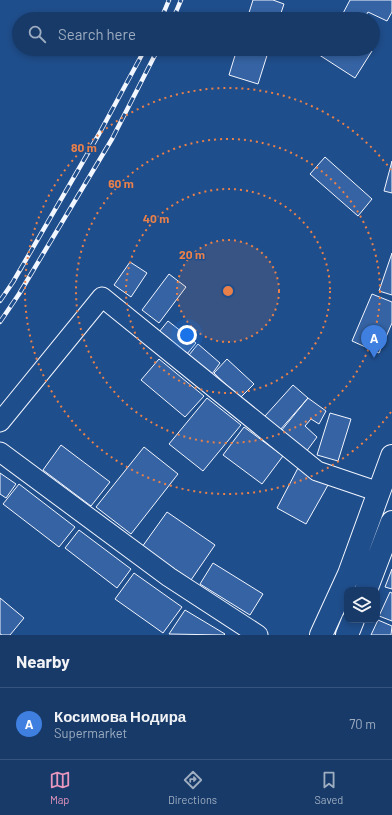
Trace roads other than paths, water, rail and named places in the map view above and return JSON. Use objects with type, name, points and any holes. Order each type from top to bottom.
[{"type":"main road","points":[[321,635],[349,574],[392,456]]},
{"type":"main road","points":[[367,587],[392,522]]},
{"type":"main road","points":[[346,635],[352,623]]},
{"type":"street","points":[[0,422],[102,297],[317,471],[379,492]]},
{"type":"street","points":[[0,452],[169,577],[258,635]]},
{"type":"railway","points":[[164,12],[169,0]]},
{"type":"railway","points":[[176,12],[181,0]]},
{"type":"railway","points":[[0,301],[13,282],[99,134],[141,56]]},
{"type":"railway","points":[[0,322],[19,294],[112,139],[154,56]]},
{"type":"place","name":"Косимова Нодира","points":[[374,358]]}]
